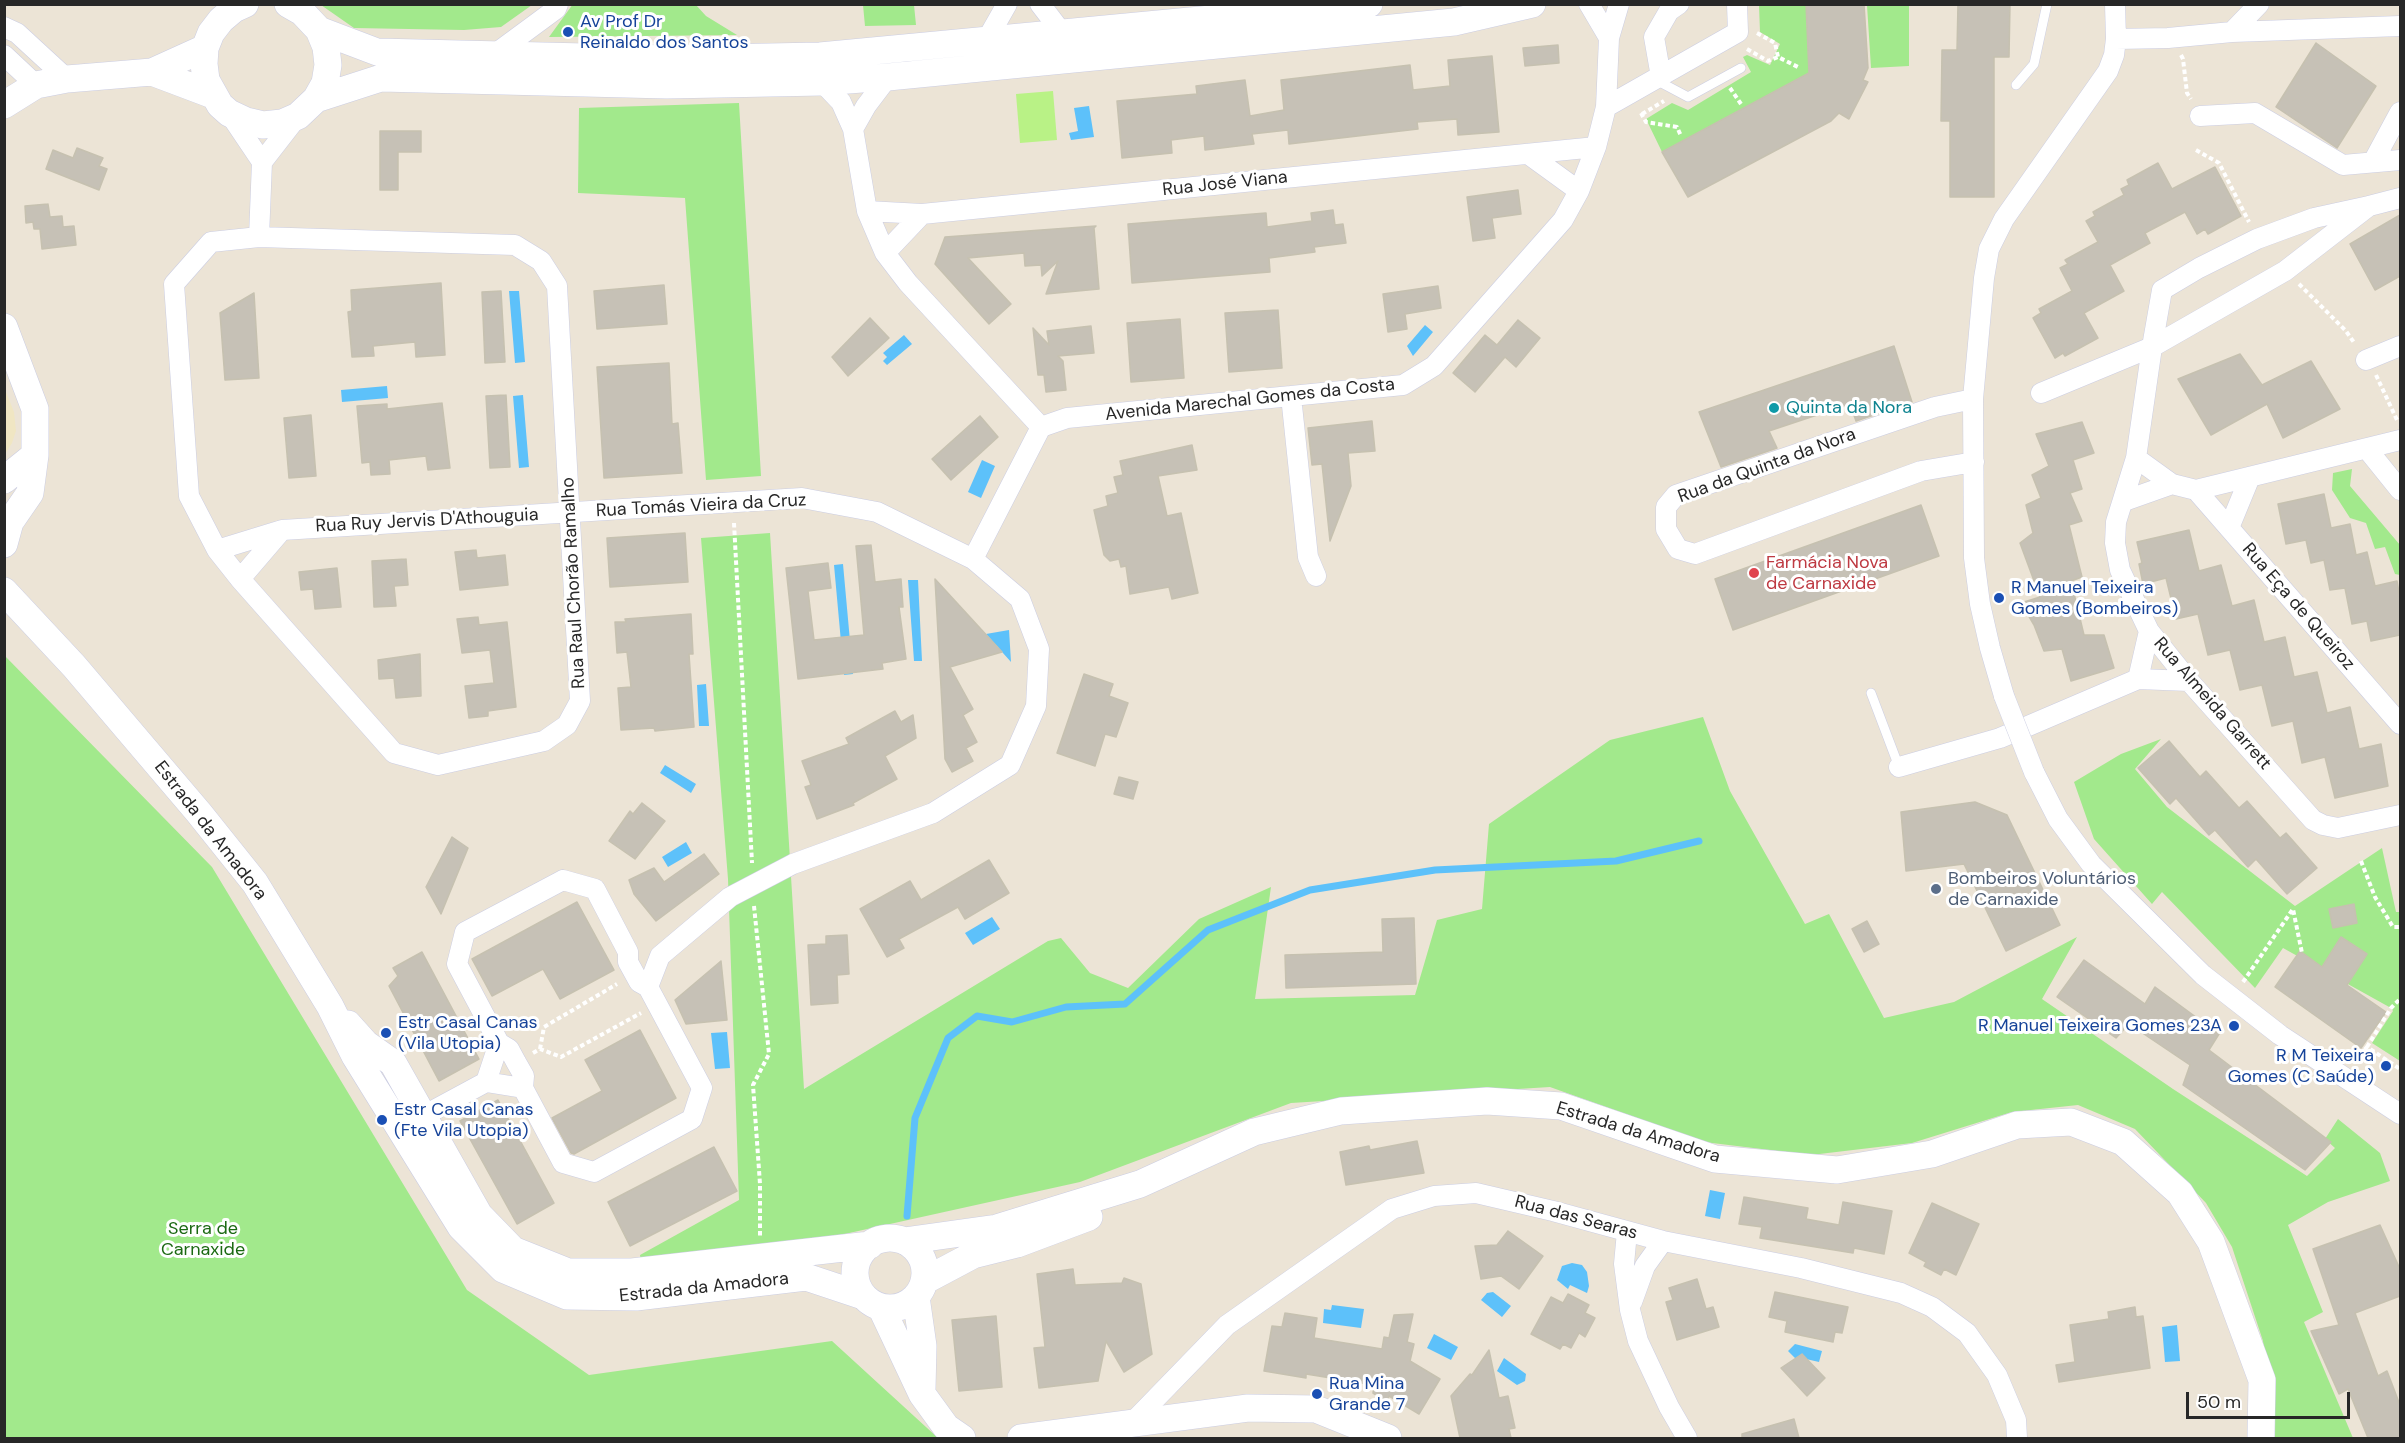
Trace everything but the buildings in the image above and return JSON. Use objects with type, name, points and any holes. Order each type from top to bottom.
[{"type":"street","points":[[495,54],[556,9],[558,4]]},
{"type":"street","points":[[986,41],[1007,4]]},
{"type":"street","points":[[1040,4],[1063,34]]},
{"type":"street","points":[[302,13],[377,52],[667,59],[820,56],[1369,4]]},
{"type":"street","points":[[152,72],[221,104],[246,122],[263,125],[282,123],[307,108],[381,78],[667,85],[822,82],[1454,22],[1532,4]]},
{"type":"street","points":[[1589,4],[1609,38]]},
{"type":"street","name":"Avenida Marechal Gomes da Costa","points":[[1041,427],[1067,418],[1404,385],[1434,366],[1563,219],[1579,191],[1596,147],[1606,107],[1609,38],[1619,4]]},
{"type":"street","points":[[1658,78],[1654,38],[1669,11],[1679,4]]},
{"type":"street","points":[[2115,4],[2116,39],[2114,55],[2108,71],[2015,203],[1989,249],[1984,278],[1973,399],[1974,558],[1978,592],[1990,648],[2004,696],[2034,772],[2058,819],[2091,864],[2203,975],[2280,1035],[2400,1114]]},
{"type":"street","points":[[2232,32],[2259,4]]},
{"type":"street","points":[[237,6],[216,26],[205,48],[206,80],[262,162]]},
{"type":"street","points":[[258,237],[262,162],[325,83],[328,65],[326,47],[302,13]]},
{"type":"street","points":[[1606,107],[1658,78],[1734,22]]},
{"type":"street","points":[[2116,39],[2400,26]]},
{"type":"street","points":[[4,27],[17,33],[67,79]]},
{"type":"street","points":[[4,105],[36,85],[67,79],[152,72],[205,48]]},
{"type":"street","points":[[4,55],[36,85]]},
{"type":"street","points":[[853,129],[866,106],[888,77]]},
{"type":"street","points":[[822,82],[841,102],[853,129],[867,211],[885,253],[908,283],[1041,427],[973,559]]},
{"type":"street","points":[[2373,162],[2400,112]]},
{"type":"street","points":[[2200,116],[2255,113],[2343,165],[2400,160]]},
{"type":"street","name":"Rua José Viana","points":[[867,211],[922,214],[1596,147]]},
{"type":"street","points":[[1528,154],[1579,191]]},
{"type":"street","points":[[2258,239],[2314,218],[2400,198]]},
{"type":"street","points":[[2041,393],[2152,347],[2285,271],[2369,206]]},
{"type":"street","points":[[885,253],[922,214]]},
{"type":"street","name":"Rua Raul Chorão Ramalho","points":[[258,237],[515,245],[541,261],[557,286],[571,512],[580,701],[567,725],[544,741],[438,765],[394,753],[240,579],[217,550],[189,496],[174,284],[211,242],[258,237]]},
{"type":"street","name":"Rua Almeida Garrett","points":[[2258,239],[2199,267],[2162,290],[2136,458],[2116,522],[2115,543],[2120,570],[2149,631],[2189,681],[2313,820],[2338,828],[2400,815]]},
{"type":"street","points":[[4,327],[35,409],[35,455],[30,493],[10,522],[4,544]]},
{"type":"street","points":[[2366,360],[2400,346]]},
{"type":"street","points":[[1291,396],[1308,557],[1316,576]]},
{"type":"street","name":"Rua da Quinta da Nora","points":[[1973,399],[1935,407],[1676,495],[1666,507],[1666,529],[1678,549],[1695,554],[1921,471],[1974,462]]},
{"type":"street","points":[[2136,458],[2172,484],[2196,490],[2400,440]]},
{"type":"street","points":[[2367,448],[2400,490]]},
{"type":"street","points":[[4,480],[35,455]]},
{"type":"street","points":[[2229,528],[2250,477]]},
{"type":"street","points":[[2124,501],[2172,484]]},
{"type":"street","name":"Rua Eça de Queiroz","points":[[2196,490],[2400,724]]},
{"type":"street","name":"Rua Tomás Vieira da Cruz","points":[[571,512],[802,498],[877,512],[973,559],[1020,598],[1039,649],[1035,706],[1010,765],[933,813],[792,864],[730,897],[660,956]]},
{"type":"street","name":"Rua Ruy Jervis D'Athouguia","points":[[217,550],[282,530],[571,512]]},
{"type":"street","points":[[240,579],[282,530]]},
{"type":"street","name":"Estrada da Amadora","points":[[4,570],[74,666]]},
{"type":"street","name":"Estrada da Amadora","points":[[4,591],[74,666],[199,813],[255,883],[330,1006],[367,1075],[461,1227],[504,1269],[567,1296],[636,1297],[806,1277],[872,1301]]},
{"type":"street","points":[[2138,679],[2149,631]]},
{"type":"street","points":[[1899,766],[2000,738],[2138,679],[2189,681]]},
{"type":"street","points":[[563,880],[595,889],[628,952],[628,962],[646,988],[702,1088],[692,1119],[594,1172],[564,1163],[523,1088],[524,1076],[509,1049],[499,1043],[457,964],[465,932],[563,880]]},
{"type":"street","points":[[628,952],[660,956],[646,988]]},
{"type":"street","name":"Estrada da Amadora","points":[[330,1006],[366,1044],[393,1063],[479,1215],[513,1251],[568,1272],[632,1272],[870,1245]]},
{"type":"street","points":[[486,1082],[499,1043]]},
{"type":"street","points":[[367,1075],[387,1085],[405,1114],[423,1116],[486,1082],[523,1088]]},
{"type":"street","name":"Estrada da Amadora","points":[[904,1241],[997,1228],[1140,1184],[1254,1132],[1341,1111],[1488,1101],[1561,1106],[1715,1159],[1837,1170],[1932,1154],[2018,1125],[2071,1122],[2123,1142],[2180,1192],[2211,1242],[2262,1380],[2261,1438]]},
{"type":"street","points":[[423,1116],[418,1136],[432,1159],[434,1183]]},
{"type":"street","name":"Estrada da Amadora","points":[[920,1289],[973,1255],[1017,1244],[1093,1215],[1140,1184]]},
{"type":"street","name":"Rua das Searas","points":[[1130,1425],[1227,1325],[1392,1209],[1434,1196],[1476,1193],[1553,1210],[1663,1241],[1812,1271],[1901,1293],[1932,1307],[1967,1333],[1997,1375],[2016,1420],[2017,1438]]},
{"type":"street","points":[[1627,1232],[1624,1264],[1629,1310],[1638,1341],[1687,1438]]},
{"type":"street","points":[[922,1394],[923,1346],[920,1289],[925,1269],[914,1248],[904,1241],[893,1238],[881,1239],[862,1253],[855,1274],[922,1394],[946,1427],[962,1438]]},
{"type":"street","points":[[1629,1310],[1645,1266],[1663,1241]]},
{"type":"street","points":[[872,1301],[900,1307],[920,1289]]},
{"type":"street","points":[[1021,1438],[1248,1408],[1316,1409],[1388,1438]]},
{"type":"lane","points":[[2016,84],[2034,64],[2047,4]]},
{"type":"lane","points":[[1658,78],[1688,97],[1741,68]]},
{"type":"lane","points":[[1871,693],[1899,766]]},
{"type":"path","points":[[1734,22],[1768,61],[1778,57],[1800,68]]},
{"type":"path","points":[[1734,22],[1775,43],[1778,57]]},
{"type":"path","points":[[2184,74],[2187,93]]},
{"type":"path","points":[[1630,94],[1646,122],[1677,127],[1681,136]]},
{"type":"path","points":[[2196,150],[2219,164],[2258,239]]},
{"type":"path","points":[[2285,271],[2346,331]]},
{"type":"path","points":[[2378,377],[2400,429]]},
{"type":"path","points":[[2361,861],[2375,897],[2393,927],[2400,927]]},
{"type":"path","points":[[2246,990],[2243,982],[2293,909],[2302,953]]},
{"type":"path","points":[[540,1049],[544,1027],[646,988]]},
{"type":"path","points":[[516,1062],[540,1049],[561,1057],[646,988]]},
{"type":"path","points":[[2347,1052],[2357,1059],[2391,1008],[2400,999]]},
{"type":"path","points":[[2367,1047],[2400,1069]]},
{"type":"shaded area","points":[[4,387],[14,412],[16,431],[5,454]]},
{"type":"green space","points":[[573,4],[696,5],[706,16],[737,35],[549,37]]},
{"type":"green space","points":[[321,5],[532,5],[501,27],[464,30],[354,28]]},
{"type":"green space","points":[[863,5],[914,5],[916,25],[865,26]]},
{"type":"green space","points":[[1759,5],[1806,5],[1809,73],[1662,152],[1646,119],[1672,103],[1688,110],[1751,72],[1743,57],[1747,55],[1770,65],[1780,44],[1760,32]]},
{"type":"green space","points":[[1867,5],[1909,5],[1909,66],[1871,68]]},
{"type":"green space","points":[[1053,91],[1057,140],[1020,143],[1016,94]]},
{"type":"green space","points":[[739,103],[761,476],[706,480],[685,198],[578,193],[579,108]]},
{"type":"green space","points":[[2352,469],[2350,486],[2400,545],[2400,575],[2395,574],[2385,547],[2375,549],[2366,523],[2350,518],[2332,490],[2333,473]]},
{"type":"green space","points":[[770,533],[804,1089],[1048,941],[1061,938],[1090,973],[1128,988],[1199,919],[1271,887],[1255,999],[1415,995],[1437,920],[1482,909],[1489,824],[1610,740],[1703,717],[1730,791],[1805,924],[1829,914],[1884,1018],[1954,1002],[2077,937],[2042,999],[2173,1089],[2307,1176],[2335,1148],[2325,1139],[2338,1119],[2380,1153],[2390,1181],[2328,1202],[2288,1225],[2323,1312],[2304,1322],[2353,1438],[2273,1438],[2263,1341],[2232,1247],[2206,1203],[2135,1129],[2078,1105],[2012,1112],[1912,1143],[1811,1155],[1704,1142],[1550,1087],[1291,1103],[1080,1182],[813,1241],[641,1261],[640,1255],[739,1200],[728,879],[701,538]]},
{"type":"green space","name":"Serra de Carnaxide","points":[[5,656],[212,867],[467,1290],[589,1375],[832,1341],[938,1438],[5,1438]]},
{"type":"green space","points":[[2161,739],[2135,769],[2167,807],[2295,906],[2382,848],[2396,912],[2400,912],[2400,1061],[2372,1043],[2393,1011],[2391,1008],[2283,948],[2255,988],[2162,892],[2152,904],[2094,839],[2074,782],[2121,754]]},
{"type":"water","points":[[1089,106],[1094,137],[1071,140],[1069,133],[1078,131],[1074,108]]},
{"type":"water","points":[[509,291],[519,291],[525,362],[515,363]]},
{"type":"water","points":[[1425,325],[1433,332],[1413,356],[1407,346]]},
{"type":"water","points":[[904,335],[912,344],[887,365],[883,361],[887,357],[883,353]]},
{"type":"water","points":[[387,386],[388,398],[342,402],[341,390]]},
{"type":"water","points":[[523,395],[529,467],[519,468],[513,396]]},
{"type":"water","points":[[982,460],[995,466],[981,498],[968,492]]},
{"type":"water","points":[[843,564],[853,674],[844,675],[834,565]]},
{"type":"water","points":[[908,580],[918,580],[922,661],[914,661]]},
{"type":"water","points":[[1009,630],[1011,662],[986,634]]},
{"type":"water","points":[[706,684],[709,726],[699,726],[697,685]]},
{"type":"water","points":[[665,765],[696,784],[691,793],[660,773]]},
{"type":"water","points":[[686,842],[692,853],[668,867],[662,857]]},
{"type":"water","points":[[992,917],[1000,929],[973,945],[965,933]]},
{"type":"water","points":[[727,1032],[730,1068],[715,1069],[711,1033]]},
{"type":"water","points":[[1710,1190],[1725,1193],[1720,1219],[1705,1216]]},
{"type":"water","points":[[1572,1263],[1582,1265],[1587,1272],[1589,1286],[1587,1293],[1570,1285],[1568,1289],[1557,1280],[1562,1266]]},
{"type":"water","points":[[1493,1292],[1511,1306],[1502,1317],[1481,1300],[1487,1293]]},
{"type":"water","points":[[1332,1305],[1364,1309],[1361,1328],[1323,1323],[1324,1309],[1331,1310]]},
{"type":"water","points":[[2177,1325],[2180,1361],[2165,1362],[2162,1327]]},
{"type":"water","points":[[1434,1334],[1458,1347],[1451,1360],[1427,1348]]},
{"type":"water","points":[[1795,1344],[1822,1351],[1819,1362],[1806,1359],[1801,1364],[1788,1351]]},
{"type":"water","points":[[1504,1358],[1526,1374],[1525,1381],[1517,1385],[1497,1371]]},
{"type":"waterway","points":[[907,1216],[915,1118],[948,1038],[977,1016],[1012,1022],[1066,1007],[1125,1004],[1208,930],[1310,890],[1435,870],[1616,861],[1699,841]]},
{"type":"place","name":"Av Prof Dr Reinaldo dos Santos","points":[[568,32]]},
{"type":"place","name":"Quinta da Nora","points":[[1774,408]]},
{"type":"place","name":"Farmácia Nova de Carnaxide","points":[[1754,573]]},
{"type":"place","name":"R Manuel Teixeira Gomes (Bombeiros)","points":[[1999,598]]},
{"type":"place","name":"Bombeiros Voluntários de Carnaxide","points":[[1936,889]]},
{"type":"place","name":"R Manuel Teixeira Gomes 23A","points":[[2234,1026]]},
{"type":"place","name":"Estr Casal Canas (Vila Utopia)","points":[[386,1033]]},
{"type":"place","name":"R M Teixeira Gomes (C Saúde)","points":[[2386,1066]]},
{"type":"place","name":"Estr Casal Canas (Fte Vila Utopia)","points":[[382,1120]]},
{"type":"place","name":"Rua Mina Grande 7","points":[[1317,1394]]}]
